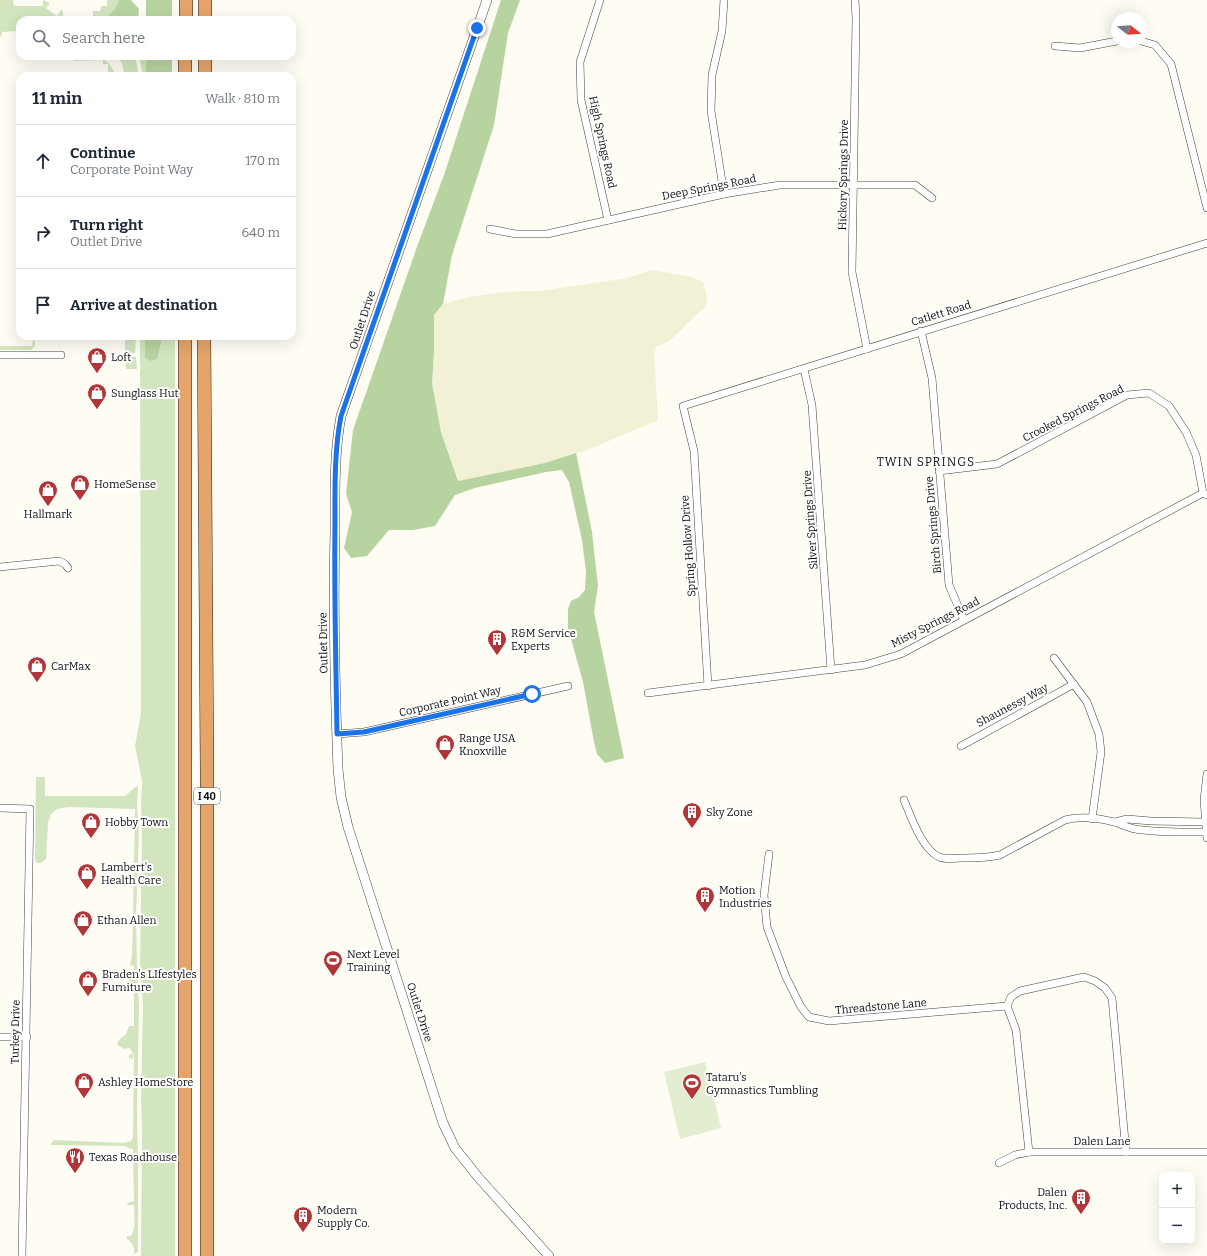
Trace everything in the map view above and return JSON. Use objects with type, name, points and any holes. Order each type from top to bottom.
[{"type":"highway","points":[[186,0],[186,16]]},
{"type":"highway","points":[[205,0],[205,16]]},
{"type":"highway","points":[[185,72],[186,60]]},
{"type":"highway","points":[[205,60],[205,72]]},
{"type":"highway","name":"I 40","points":[[185,340],[185,1256]]},
{"type":"highway","name":"I 40","points":[[204,340],[207,762],[207,1256]]},
{"type":"highway","points":[[207,1212],[213,1256]]},
{"type":"street","name":"Outlet Drive","points":[[487,0],[341,416],[336,456],[334,547],[339,783],[348,827],[443,1123],[455,1148],[478,1177],[549,1256]]},
{"type":"street","name":"High Springs Road","points":[[600,0],[580,62],[581,100],[608,220]]},
{"type":"street","points":[[724,0],[722,31],[712,75],[711,111],[724,194]]},
{"type":"street","name":"Hickory Springs Drive","points":[[855,0],[852,272],[867,349]]},
{"type":"street","points":[[1055,46],[1080,48],[1111,42]]},
{"type":"street","points":[[1147,43],[1155,45],[1171,64],[1207,208]]},
{"type":"street","name":"Deep Springs Road","points":[[490,229],[516,234],[547,234],[724,194],[780,185],[915,185],[932,198]]},
{"type":"street","name":"Catlett Road","points":[[683,406],[1207,243]]},
{"type":"street","name":"Birch Springs Drive","points":[[921,331],[932,378],[949,585],[964,620]]},
{"type":"street","points":[[0,355],[62,355]]},
{"type":"street","name":"Silver Springs Drive","points":[[804,368],[812,405],[831,670]]},
{"type":"street","name":"Crooked Springs Road","points":[[939,471],[997,464],[1127,395],[1149,393],[1169,406],[1186,432],[1196,455],[1205,494]]},
{"type":"street","name":"Spring Hollow Drive","points":[[683,406],[694,451],[708,686]]},
{"type":"street","name":"Misty Springs Road","points":[[648,694],[866,665],[901,654],[1205,494]]},
{"type":"street","points":[[0,567],[59,560],[68,568]]},
{"type":"street","points":[[1054,658],[1087,702],[1099,734],[1102,752],[1092,819]]},
{"type":"street","name":"Shaunessy Way","points":[[961,746],[1074,684]]},
{"type":"street","name":"Corporate Point Way","points":[[337,734],[364,732],[568,686]]},
{"type":"street","points":[[1207,774],[1204,800],[1207,838]]},
{"type":"street","points":[[904,800],[921,838],[928,848],[938,857],[946,858],[989,858],[1000,855],[1065,820],[1083,817],[1115,822],[1133,829],[1158,832],[1206,832]]},
{"type":"street","name":"Turkey Drive","points":[[0,808],[30,809],[22,1256]]},
{"type":"street","points":[[1115,822],[1127,819],[1206,822]]},
{"type":"street","name":"Threadstone Lane","points":[[769,854],[764,895],[767,927],[786,977],[801,1007],[809,1017],[829,1021],[1008,1006]]},
{"type":"street","points":[[1029,1152],[1016,1030],[1008,1006],[1011,997],[1020,991],[1084,977],[1095,981],[1105,988],[1112,998],[1126,1152]]},
{"type":"street","points":[[0,1037],[27,1037]]},
{"type":"street","name":"Dalen Lane","points":[[999,1163],[1015,1155],[1029,1152],[1207,1152]]},
{"type":"shaded area","points":[[652,270],[692,277],[703,282],[707,296],[706,306],[669,341],[656,347],[654,352],[658,420],[590,449],[545,463],[458,481],[441,432],[432,383],[434,315],[443,304],[469,297],[503,292],[539,291],[628,278]]},
{"type":"green space","points":[[0,0],[13,0],[14,6],[43,6],[43,0],[50,3],[46,8],[57,16],[16,16],[16,31],[2,32],[0,37]]},
{"type":"green space","points":[[107,0],[119,0],[115,9],[108,16],[93,16],[93,11],[100,11],[101,6],[107,6]]},
{"type":"green space","points":[[119,0],[131,0],[139,9],[138,16],[108,16],[115,9]]},
{"type":"green space","points":[[146,0],[172,0],[172,16],[146,16]]},
{"type":"green space","points":[[501,0],[520,0],[508,33],[494,125],[452,255],[443,304],[434,315],[432,383],[441,432],[458,481],[545,463],[576,453],[592,532],[598,586],[594,612],[624,758],[605,763],[597,754],[583,682],[568,628],[568,609],[571,601],[579,597],[585,590],[586,572],[582,540],[569,482],[562,470],[546,472],[475,488],[455,495],[435,526],[413,530],[389,530],[367,556],[351,558],[344,548],[352,512],[346,494],[353,430],[418,244],[444,175]]},
{"type":"green space","points":[[61,10],[63,11],[63,16],[57,16]]},
{"type":"green space","points":[[74,60],[103,60],[74,61]]},
{"type":"green space","points":[[103,60],[109,64],[114,72],[108,72],[108,64],[103,64]]},
{"type":"green space","points":[[120,60],[136,60],[138,72],[124,72]]},
{"type":"green space","points":[[140,60],[146,60],[146,72],[142,72]]},
{"type":"green space","points":[[146,60],[172,60],[172,72],[146,72]]},
{"type":"green space","points":[[33,340],[35,341],[35,346],[31,350],[0,350],[0,346],[32,346]]},
{"type":"green space","points":[[125,340],[136,340],[135,353],[125,354]]},
{"type":"green space","points":[[140,340],[145,340],[145,358],[160,349],[162,340],[175,340],[175,1256],[141,1256],[141,1099],[143,1005],[140,965],[142,781],[135,746],[141,713]]},
{"type":"green space","points":[[145,340],[162,340],[157,359],[151,361],[145,358]]},
{"type":"green space","points":[[125,356],[136,357],[137,369],[126,369]]},
{"type":"green space","points":[[36,777],[45,777],[45,796],[125,796],[138,785],[137,807],[139,828],[136,916],[139,1006],[137,1110],[138,1252],[134,1254],[133,1245],[127,1239],[127,1236],[131,1236],[133,1233],[134,1226],[134,1205],[128,1205],[127,1203],[134,1201],[133,1149],[126,1146],[51,1145],[51,1143],[54,1140],[124,1143],[131,1141],[133,1138],[134,1054],[129,1048],[124,1049],[117,1045],[118,1041],[126,1034],[129,1026],[134,1026],[134,989],[130,988],[129,980],[134,979],[134,966],[130,965],[132,955],[135,809],[68,807],[57,809],[51,814],[48,823],[46,859],[41,863],[37,863],[35,860]]},
{"type":"green space","points":[[133,1053],[133,1059],[131,1059],[128,1056]]},
{"type":"green space","name":"Tataru's Gymnastics Tumbling","points":[[705,1062],[721,1128],[680,1139],[664,1072]]},
{"type":"place","name":"Loft","points":[[97,374]]},
{"type":"place","name":"Sunglass Hut","points":[[97,410]]},
{"type":"place","name":"HomeSense","points":[[80,501]]},
{"type":"place","name":"Hallmark","points":[[48,507]]},
{"type":"place","name":"R&M Service Experts","points":[[497,656]]},
{"type":"place","name":"CarMax","points":[[37,683]]},
{"type":"place","name":"Range USA Knoxville","points":[[445,761]]},
{"type":"place","name":"Sky Zone","points":[[692,829]]},
{"type":"place","name":"Hobby Town","points":[[91,839]]},
{"type":"place","name":"Lambert's Health Care","points":[[87,890]]},
{"type":"place","name":"Motion Industries","points":[[705,913]]},
{"type":"place","name":"Ethan Allen","points":[[83,937]]},
{"type":"place","name":"Next Level Training","points":[[333,977]]},
{"type":"place","name":"Braden's LIfestyles Furniture","points":[[88,997]]},
{"type":"place","name":"Ashley HomeStore","points":[[84,1099]]},
{"type":"place","name":"Tataru's Gymnastics Tumbling","points":[[692,1100]]},
{"type":"place","name":"Texas Roadhouse","points":[[75,1174]]},
{"type":"place","name":"Dalen Products, Inc.","points":[[1081,1215]]},
{"type":"place","name":"Modern Supply Co.","points":[[303,1233]]},
{"type":"district","name":"TWIN SPRINGS","points":[[926,462]]},
{"type":"route","points":[[477,28],[394,262],[355,380],[341,416],[336,456],[334,562],[337,734],[364,732],[532,694]]}]
